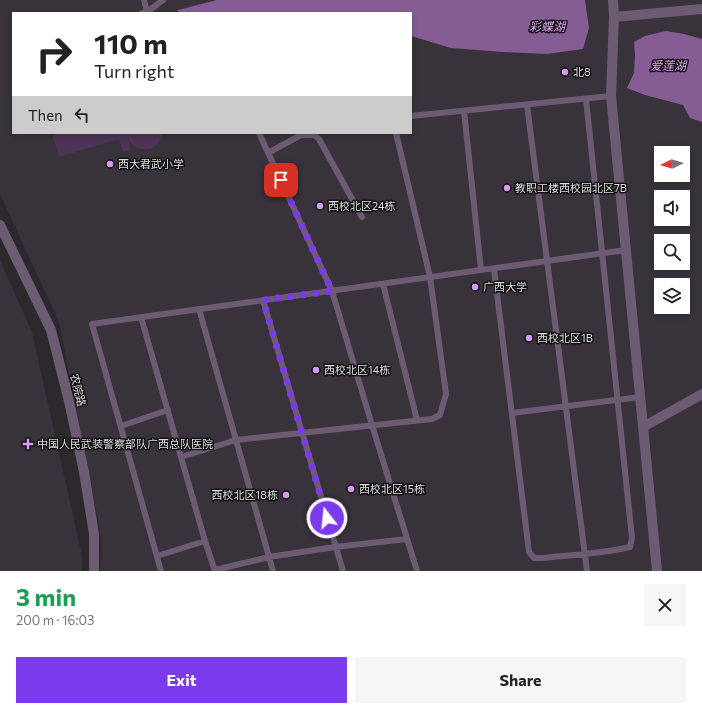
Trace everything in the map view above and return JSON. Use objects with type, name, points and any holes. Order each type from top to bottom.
[{"type":"street","points":[[613,0],[614,17],[611,96],[657,571]]},
{"type":"street","points":[[614,17],[702,8]]},
{"type":"street","name":"农院路","points":[[0,225],[51,330],[69,400],[84,472],[94,534],[94,571]]},
{"type":"street","points":[[643,427],[702,394]]},
{"type":"lane","points":[[144,0],[145,12],[163,0]]},
{"type":"lane","points":[[412,116],[611,96]]},
{"type":"lane","points":[[494,268],[530,552],[534,558],[541,558],[585,554],[630,547],[632,538],[586,99]]},
{"type":"lane","points":[[527,105],[587,571]]},
{"type":"lane","points":[[464,111],[481,270]]},
{"type":"lane","points":[[259,134],[332,291],[417,571]]},
{"type":"lane","points":[[181,457],[236,440],[432,419],[440,414],[446,394],[430,277],[396,134]]},
{"type":"lane","points":[[268,153],[301,135],[314,135],[319,139],[362,217]]},
{"type":"lane","points":[[161,571],[92,324],[626,250]]},
{"type":"lane","points":[[383,284],[417,420]]},
{"type":"lane","points":[[263,300],[343,571]]},
{"type":"lane","points":[[199,309],[273,571]]},
{"type":"lane","points":[[141,317],[205,541],[215,571],[269,557],[336,547],[407,539]]},
{"type":"lane","points":[[512,413],[640,397]]},
{"type":"lane","points":[[121,426],[168,410]]},
{"type":"lane","points":[[157,556],[205,541]]},
{"type":"shaded area","name":"广西大学","points":[[0,0],[702,0],[702,571],[100,571],[102,540],[59,322],[0,194]]},
{"type":"shaded area","points":[[52,134],[162,134],[157,144],[148,149],[137,147],[128,139],[131,150],[123,152],[119,139],[59,157]]},
{"type":"shaded area","name":"中国人民武装警察部队广西总队医院","points":[[0,260],[32,332],[82,556],[82,571],[0,571]]},
{"type":"water","name":"彩蝶湖","points":[[217,0],[585,0],[589,28],[583,49],[547,54],[451,48],[412,36],[412,12],[178,12],[178,10]]},
{"type":"water","name":"爱莲湖","points":[[666,31],[702,39],[702,122],[690,118],[683,105],[645,95],[627,88],[634,73],[634,42],[645,36]]},
{"type":"place","name":"北8","points":[[565,72]]},
{"type":"place","name":"西大君武小学","points":[[110,164]]},
{"type":"place","name":"教职工楼西校园北区7B","points":[[507,188]]},
{"type":"place","name":"西校北区24栋","points":[[320,206]]},
{"type":"place","name":"广西大学","points":[[475,287]]},
{"type":"place","name":"西校北区1B","points":[[529,338]]},
{"type":"place","name":"西校北区14栋","points":[[316,370]]},
{"type":"place","name":"中国人民武装警察部队广西总队医院","points":[[28,444]]},
{"type":"place","name":"西校北区15栋","points":[[351,489]]},
{"type":"place","name":"西校北区18栋","points":[[286,495]]},
{"type":"route","points":[[281,180],[332,291],[263,300],[327,518]]}]
